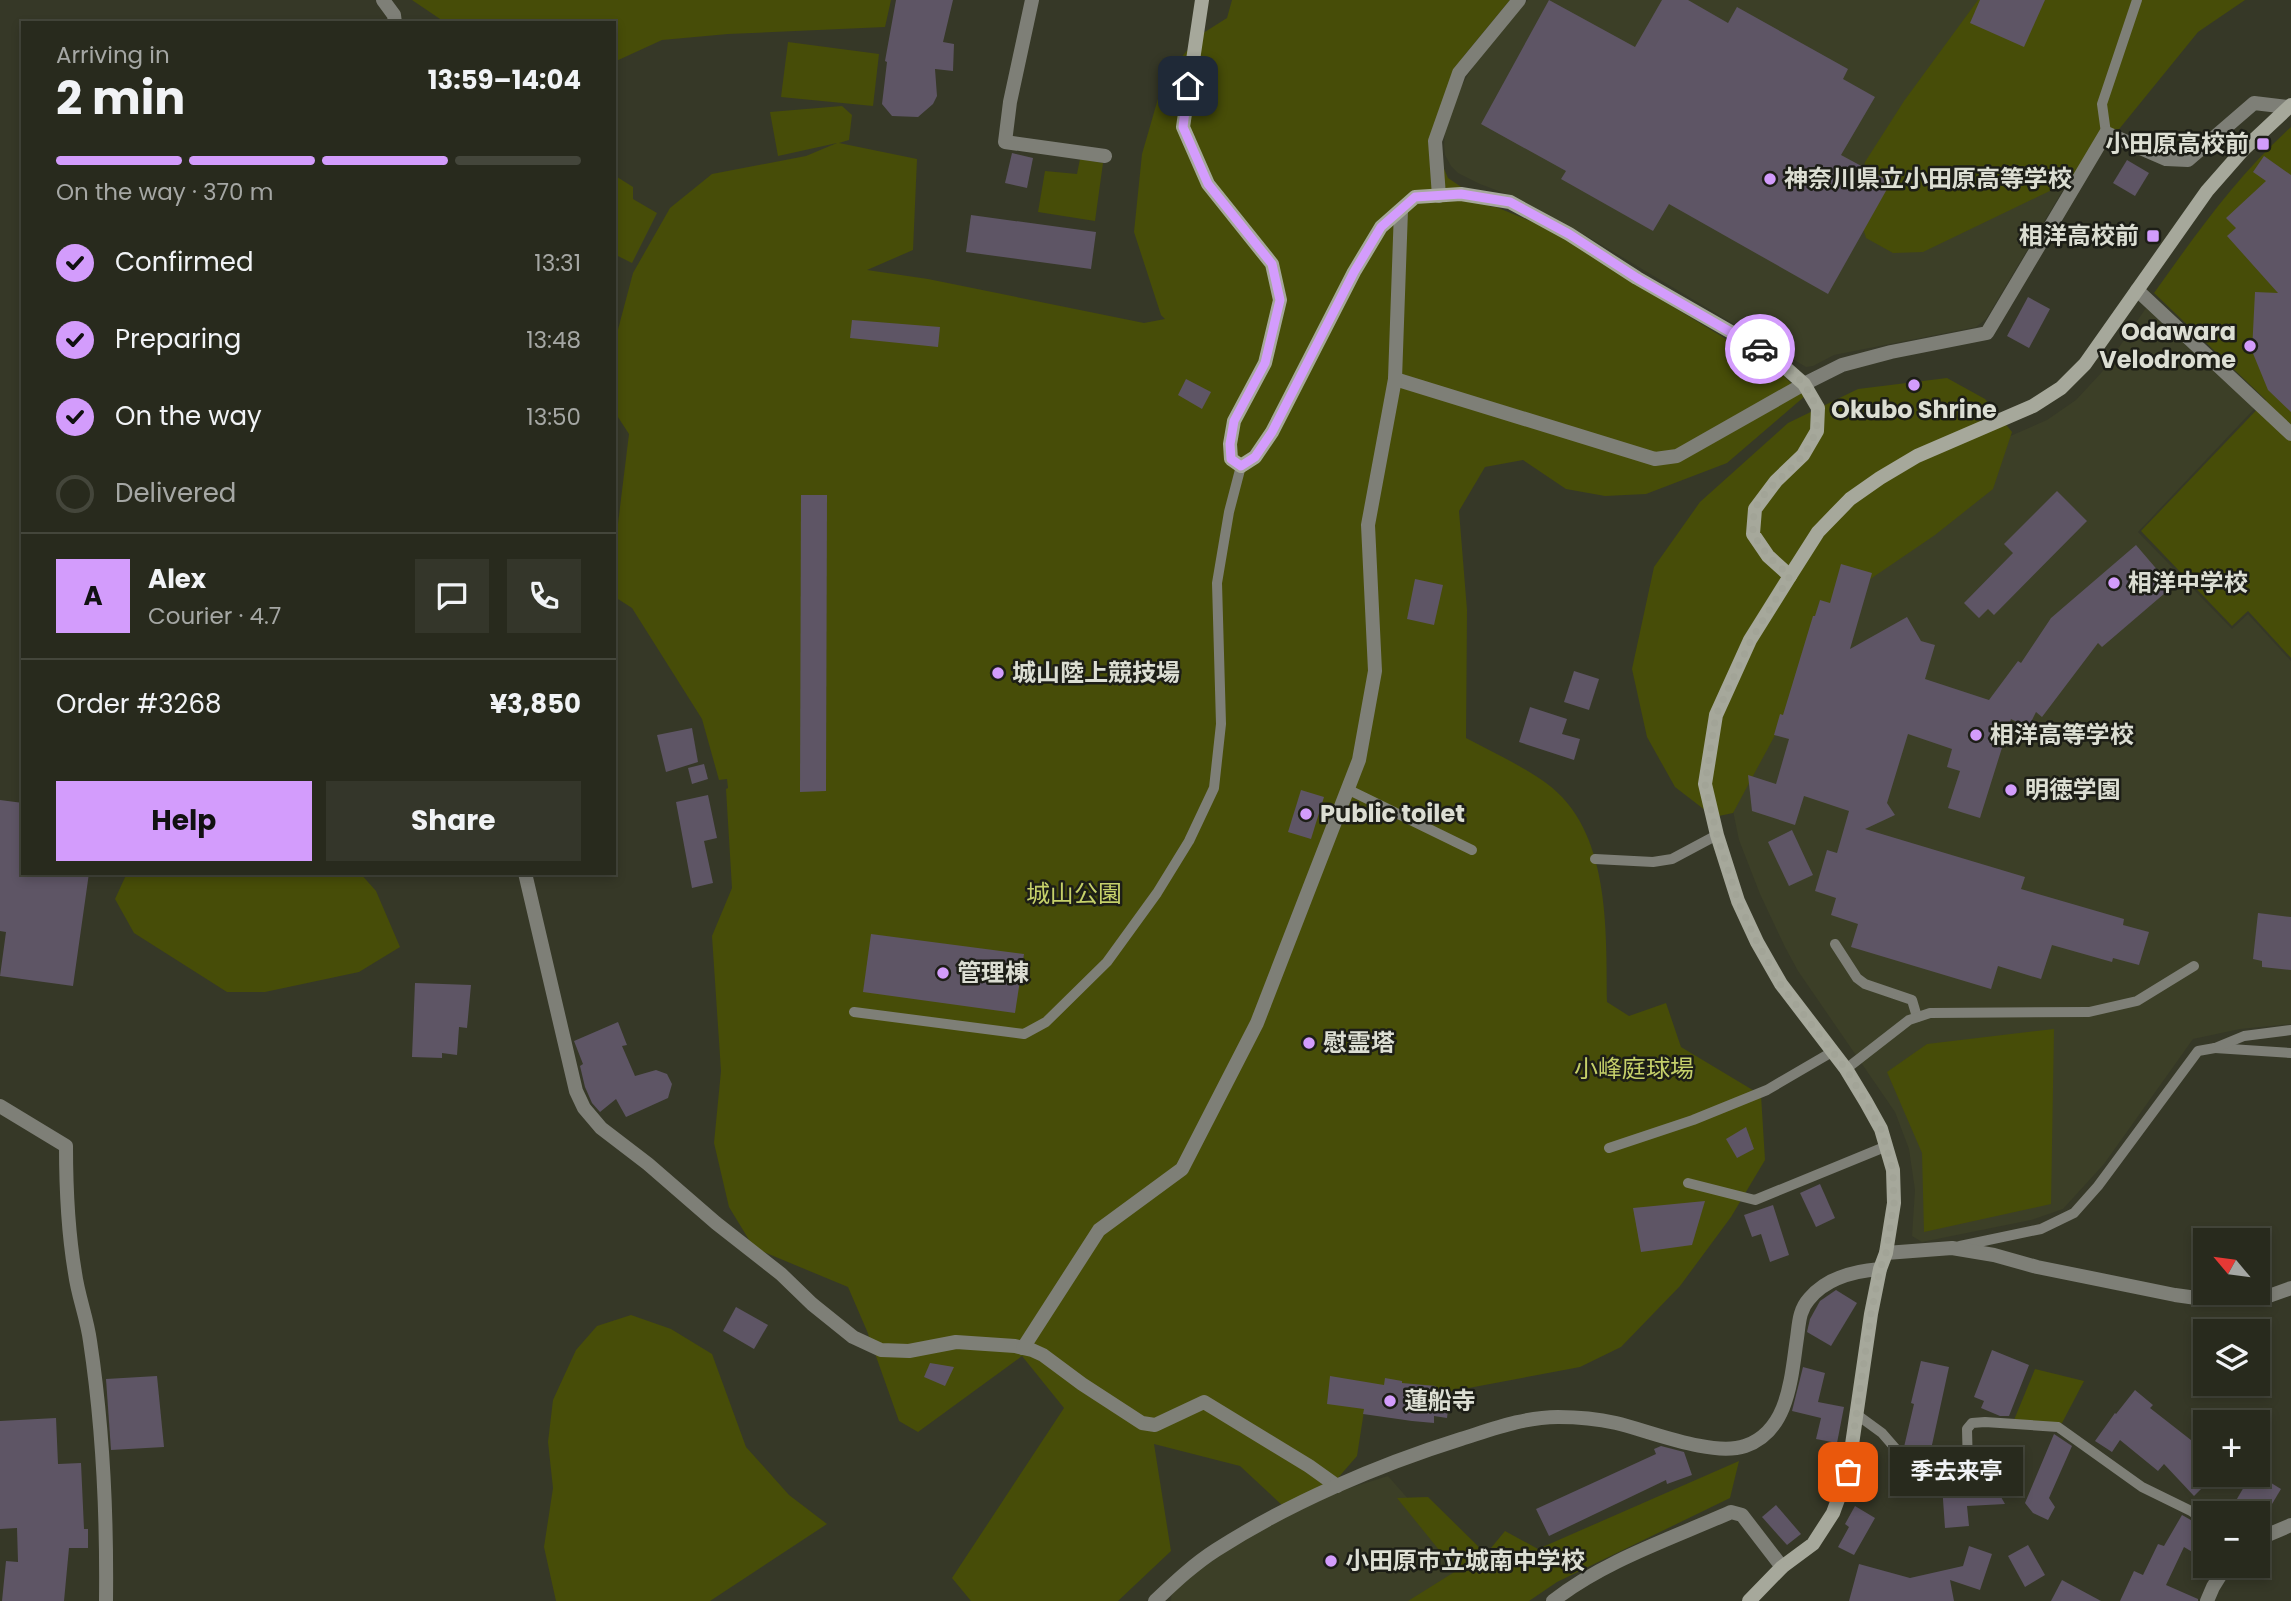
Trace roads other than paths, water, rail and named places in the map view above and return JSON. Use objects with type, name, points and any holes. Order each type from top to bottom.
[{"type":"street","points":[[383,0],[394,15],[395,21]]},
{"type":"street","points":[[1032,0],[1010,102],[1005,142],[1105,156]]},
{"type":"street","points":[[1202,0],[1183,127],[1208,184],[1272,264],[1280,300],[1265,363],[1234,421],[1230,444],[1231,459],[1241,466],[1255,457],[1272,432],[1354,272],[1381,227],[1415,197],[1461,194],[1510,202],[1569,234],[1637,278],[1771,355],[1804,384],[1818,408],[1817,431],[1803,455],[1776,481],[1755,509],[1753,534],[1768,556],[1790,576]]},
{"type":"street","points":[[1439,195],[1435,141],[1459,73],[1519,0]]},
{"type":"street","points":[[1395,379],[1655,458],[1677,456],[1842,365],[1891,352],[1987,333],[2106,133],[2166,159],[2188,160],[2254,103],[2289,106]]},
{"type":"street","points":[[1749,1601],[1782,1567],[1813,1544],[1833,1513],[1848,1472],[1880,1269],[1886,1253],[1894,1203],[1893,1170],[1881,1129],[1846,1069],[1781,985],[1738,901],[1717,835],[1705,784],[1716,715],[1751,640],[1818,533],[1850,499],[1880,478],[1917,456],[2033,406],[2061,388],[2085,364],[2207,191],[2243,150],[2289,106]]},
{"type":"street","points":[[1023,1348],[1099,1230],[1182,1169],[1257,1023],[1359,760],[1375,671],[1368,524],[1395,379],[1401,210]]},
{"type":"street","points":[[2137,290],[2291,434]]},
{"type":"street","points":[[525,875],[576,1091],[584,1108],[601,1128],[782,1274],[812,1304],[853,1337],[881,1350],[909,1350],[956,1342],[1023,1348],[1043,1355],[1142,1423],[1155,1425],[1204,1402],[1337,1486]]},
{"type":"street","points":[[0,1106],[66,1146],[66,1179],[75,1273],[90,1339],[102,1462],[107,1530],[106,1601]]},
{"type":"street","points":[[1886,1253],[1952,1248],[2175,1295],[2211,1300],[2266,1297],[2291,1288]]},
{"type":"street","points":[[1155,1601],[1213,1551],[1252,1528],[1337,1486],[1420,1452],[1517,1421],[1558,1417],[1613,1422],[1712,1448],[1745,1446],[1770,1433],[1780,1415],[1800,1314],[1808,1299],[1840,1277],[1861,1270],[1880,1269]]},
{"type":"street","points":[[1553,1601],[1569,1588],[1624,1559],[1731,1512],[1742,1515],[1782,1567]]},
{"type":"street","points":[[2270,1534],[2291,1525]]},
{"type":"street","points":[[2207,1601],[2218,1578]]},
{"type":"lane","points":[[2106,133],[2102,104],[2137,0]]},
{"type":"lane","points":[[854,1012],[1024,1034],[1046,1022],[1107,962],[1157,893],[1189,841],[1214,788],[1221,724],[1217,583],[1229,512],[1241,466]]},
{"type":"lane","points":[[1347,789],[1472,850]]},
{"type":"lane","points":[[1595,859],[1653,862],[1672,859],[1717,835]]},
{"type":"lane","points":[[1835,944],[1857,978],[1865,984],[1912,1000],[1917,1017]]},
{"type":"lane","points":[[1846,1069],[1909,1020],[1930,1013],[2089,1012],[2137,1001],[2194,966]]},
{"type":"lane","points":[[1952,1248],[2041,1229],[2074,1213],[2106,1175],[2198,1051],[2215,1048],[2244,1036],[2291,1030]]},
{"type":"lane","points":[[2215,1048],[2291,1053]]},
{"type":"lane","points":[[1609,1148],[1693,1120],[1767,1090],[1832,1052]]},
{"type":"lane","points":[[1688,1183],[1755,1200],[1887,1146]]},
{"type":"lane","points":[[1856,1414],[1882,1433],[1909,1464],[1931,1476],[1968,1469],[1967,1429],[1972,1423],[2058,1427],[2142,1487],[2193,1512]]},
{"type":"place","name":"小田原高校前","points":[[2263,144]]},
{"type":"place","name":"神奈川県立小田原高等学校","points":[[1770,179]]},
{"type":"place","name":"相洋高校前","points":[[2153,236]]},
{"type":"place","name":"Odawara Velodrome","points":[[2250,346]]},
{"type":"place","name":"Okubo Shrine","points":[[1914,385]]},
{"type":"place","name":"相洋中学校","points":[[2114,583]]},
{"type":"place","name":"城山陸上競技場","points":[[998,673]]},
{"type":"place","name":"相洋高等学校","points":[[1976,735]]},
{"type":"place","name":"明徳学園","points":[[2011,790]]},
{"type":"place","name":"Public toilet","points":[[1306,814]]},
{"type":"place","name":"管理棟","points":[[943,973]]},
{"type":"place","name":"慰霊塔","points":[[1309,1043]]},
{"type":"place","name":"蓮船寺","points":[[1390,1401]]},
{"type":"place","name":"季去来亭","points":[[1848,1472]]},
{"type":"place","name":"小田原市立城南中学校","points":[[1331,1561]]},
{"type":"park label","name":"城山公園","points":[[1074,894]]},
{"type":"park label","name":"小峰庭球場","points":[[1634,1069]]}]
